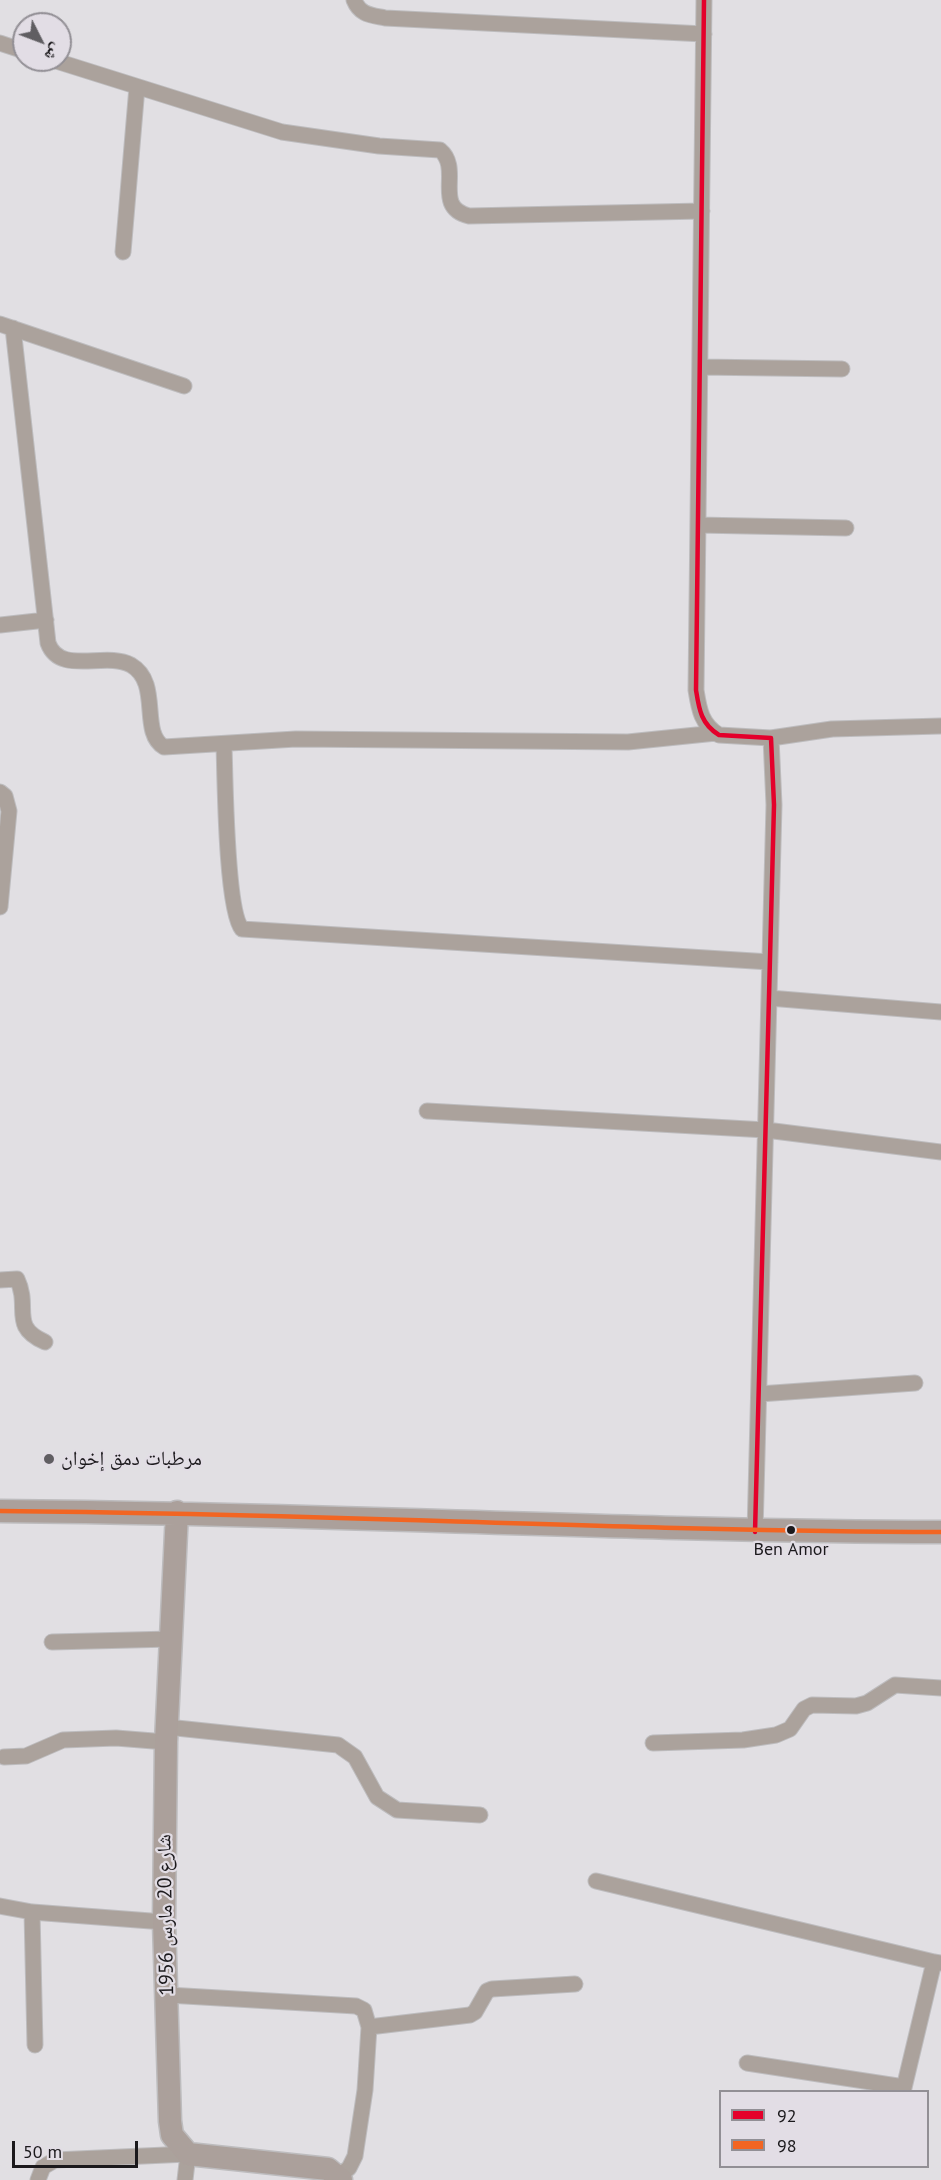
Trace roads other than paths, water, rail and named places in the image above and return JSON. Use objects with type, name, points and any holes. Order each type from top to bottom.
[{"type":"main road","points":[[0,1511],[177,1512],[755,1532],[941,1532]]},
{"type":"main road","name":"شارع 20 مارس 1956","points":[[177,1512],[167,1734],[164,1922],[170,2121],[172,2135],[188,2154]]},
{"type":"main road","points":[[188,2154],[328,2169],[340,2178]]},
{"type":"street","points":[[354,0],[357,9],[366,14],[385,18],[704,34]]},
{"type":"street","points":[[704,0],[696,690],[700,713],[705,723],[716,733]]},
{"type":"street","points":[[72,66],[282,132],[379,146],[440,150],[449,166],[452,206],[459,213],[468,216],[702,211]]},
{"type":"street","points":[[123,252],[137,87]]},
{"type":"street","points":[[184,386],[6,326],[48,644],[56,658],[66,661],[108,659],[130,664],[140,672],[147,686],[153,731],[159,744],[173,748],[296,739],[628,742],[716,733],[771,738],[832,729],[941,726]]},
{"type":"street","points":[[700,367],[842,369]]},
{"type":"street","points":[[698,525],[846,528]]},
{"type":"street","points":[[0,625],[46,621]]},
{"type":"street","points":[[755,1532],[774,805],[771,738]]},
{"type":"street","points":[[224,744],[229,862],[235,918],[242,929],[770,962]]},
{"type":"street","points":[[0,792],[5,796],[9,811],[0,907]]},
{"type":"street","points":[[769,998],[941,1012]]},
{"type":"street","points":[[427,1111],[766,1130],[941,1152]]},
{"type":"street","points":[[0,1280],[17,1280],[25,1329],[31,1336],[45,1342]]},
{"type":"street","points":[[759,1394],[915,1383]]},
{"type":"street","points":[[52,1642],[171,1639]]},
{"type":"street","points":[[653,1743],[743,1740],[776,1735],[790,1729],[804,1709],[812,1705],[861,1704],[895,1684],[941,1688]]},
{"type":"street","points":[[4,1757],[26,1756],[63,1740],[167,1734],[338,1745],[356,1757],[377,1797],[397,1810],[480,1815]]},
{"type":"street","points":[[596,1881],[937,1963],[903,2089],[747,2063]]},
{"type":"street","points":[[0,1906],[32,1912],[164,1922]]},
{"type":"street","points":[[32,1912],[35,2045]]},
{"type":"street","points":[[369,2027],[471,2015],[475,2012],[482,1997],[492,1989],[575,1984]]},
{"type":"street","points":[[168,1995],[356,2006],[364,2010],[369,2027],[365,2090],[355,2156],[349,2168],[340,2178]]},
{"type":"street","points":[[38,2180],[42,2167],[55,2160],[188,2154],[185,2180]]},
{"type":"place","name":"مرطبات دمق إخوان","points":[[49,1459]]},
{"type":"place","name":"Ben Amor","points":[[791,1530]]}]
